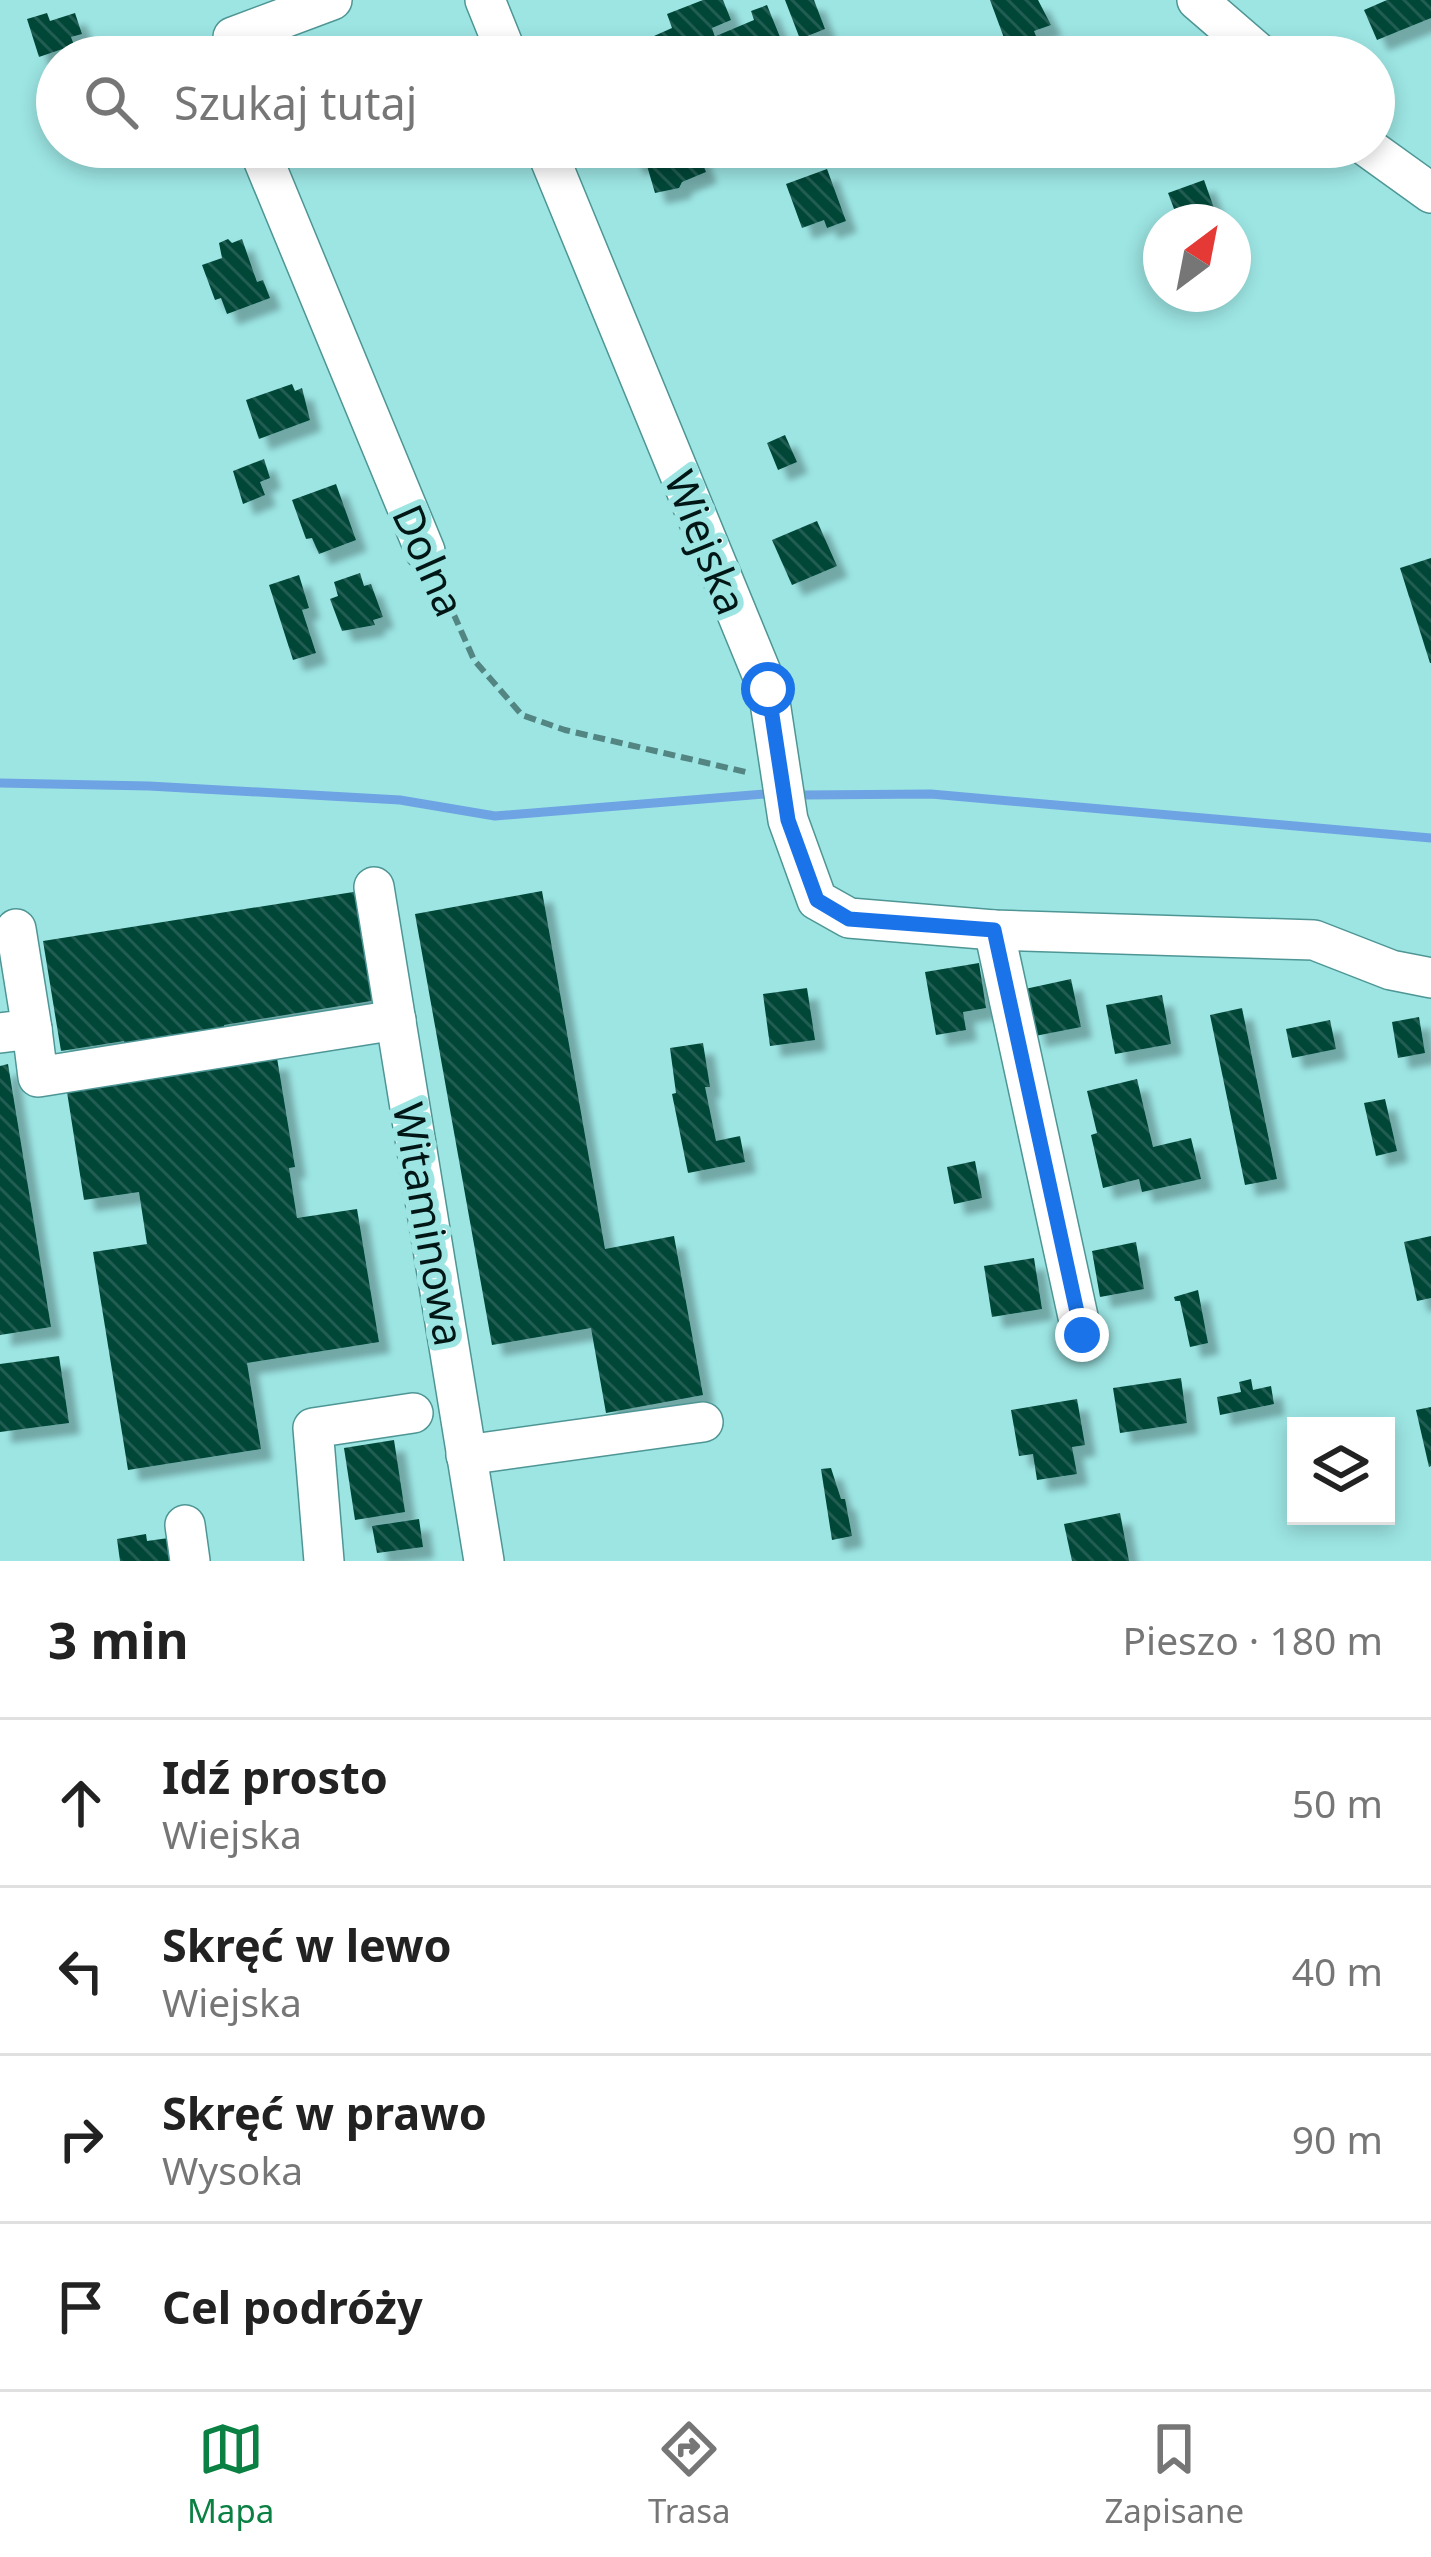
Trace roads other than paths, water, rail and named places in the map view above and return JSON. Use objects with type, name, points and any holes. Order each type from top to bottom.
[{"type":"street","points":[[238,36],[332,0]]},
{"type":"street","points":[[484,0],[499,36]]},
{"type":"street","points":[[1197,0],[1239,36]]},
{"type":"street","points":[[1395,167],[1431,193]]},
{"type":"street","name":"Dolna","points":[[267,168],[425,551]]},
{"type":"street","name":"Wiejska","points":[[554,168],[768,689],[788,820],[817,900],[849,919],[994,930],[1314,940],[1390,970],[1431,978]]},
{"type":"street","name":"Witaminowa","points":[[374,886],[484,1561]]},
{"type":"street","points":[[16,929],[16,1031],[38,1077],[396,1020]]},
{"type":"street","points":[[994,930],[1082,1335]]},
{"type":"street","points":[[324,1561],[313,1428],[413,1413]]},
{"type":"street","points":[[466,1455],[704,1423]]},
{"type":"waterway","points":[[0,783],[400,800],[495,816],[765,794]]},
{"type":"waterway","points":[[805,795],[931,794],[1431,838]]}]
